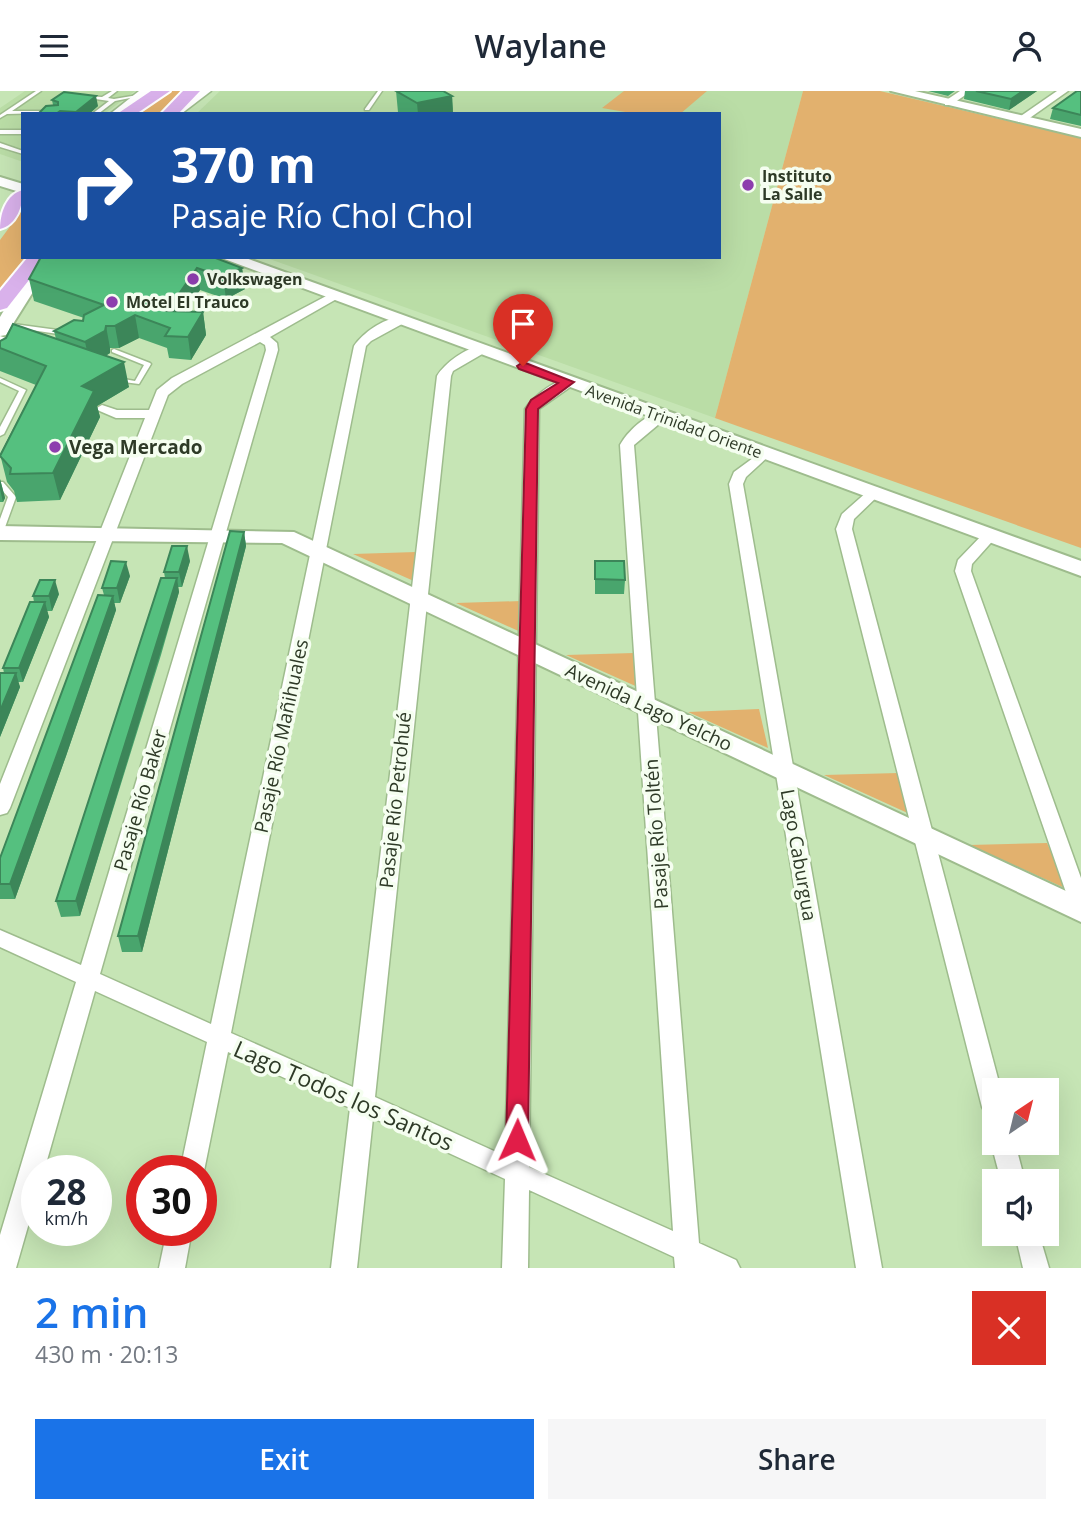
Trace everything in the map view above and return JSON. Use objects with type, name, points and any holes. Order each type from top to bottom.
[{"type":"main road","points":[[128,112],[162,91]]},
{"type":"main road","points":[[173,112],[191,91]]},
{"type":"main road","points":[[0,224],[15,199]]},
{"type":"main road","points":[[0,304],[36,262]]},
{"type":"street","points":[[174,112],[206,91]]},
{"type":"street","points":[[898,91],[1081,134]]},
{"type":"street","points":[[948,103],[966,91]]},
{"type":"street","points":[[1021,120],[1063,91]]},
{"type":"street","points":[[118,112],[142,93]]},
{"type":"street","points":[[0,167],[21,175]]},
{"type":"street","points":[[0,181],[15,199]]},
{"type":"street","name":"Avenida Trinidad Oriente","points":[[232,259],[1081,569]]},
{"type":"street","points":[[1,331],[24,292],[36,262]]},
{"type":"street","points":[[0,808],[162,393],[171,384],[334,297]]},
{"type":"street","name":"Pasaje Río Mañihuales","points":[[195,1155],[360,346],[366,338],[398,321]]},
{"type":"street","name":"Pasaje Río Baker","points":[[3,1268],[272,350],[268,341],[260,336]]},
{"type":"street","name":"Pasaje Río Petrohué","points":[[344,1268],[444,376],[448,369],[479,350]]},
{"type":"street","points":[[515,1268],[532,409],[536,403],[568,382]]},
{"type":"street","points":[[102,409],[116,414],[154,414]]},
{"type":"street","name":"Pasaje Río Toltén","points":[[660,416],[631,438],[627,445],[687,1259]]},
{"type":"street","name":"Lago Caburgua","points":[[764,454],[739,475],[736,484],[870,1268]]},
{"type":"street","points":[[873,493],[847,517],[844,525],[986,1078]]},
{"type":"street","name":"Avenida Lago Yelcho","points":[[0,531],[281,535],[1081,909]]},
{"type":"street","points":[[989,536],[964,563],[963,571],[1081,909]]},
{"type":"street","name":"Lago Todos los Santos","points":[[0,938],[516,1173],[687,1259],[727,1268]]},
{"type":"street","points":[[172,1268],[177,1246]]},
{"type":"street","points":[[1030,1246],[1036,1268]]},
{"type":"lane","points":[[0,117],[39,91]]},
{"type":"lane","points":[[80,91],[79,97],[114,100],[142,93]]},
{"type":"lane","points":[[103,99],[115,91]]},
{"type":"lane","points":[[367,111],[380,91]]},
{"type":"lane","points":[[97,112],[114,100]]},
{"type":"lane","points":[[42,112],[50,110]]},
{"type":"lane","points":[[6,113],[21,113]]},
{"type":"lane","points":[[1,130],[21,132]]},
{"type":"lane","points":[[0,145],[21,152]]},
{"type":"lane","points":[[1,331],[67,334],[76,337]]},
{"type":"lane","points":[[1,331],[25,346]]},
{"type":"lane","points":[[57,339],[67,334]]},
{"type":"lane","points":[[104,375],[133,384],[145,374],[148,364],[114,351]]},
{"type":"lane","points":[[0,380],[23,390],[0,434]]},
{"type":"lane","points":[[0,484],[12,497],[0,531]]},
{"type":"shaded area","points":[[25,91],[135,91],[107,112],[21,112],[21,161],[0,154],[0,108]]},
{"type":"shaded area","points":[[167,91],[184,91],[163,112],[135,112]]},
{"type":"shaded area","name":"Instituto La Salle","points":[[220,91],[803,91],[715,418],[270,259],[721,259],[721,112],[198,112]]},
{"type":"shaded area","points":[[624,91],[707,91],[682,112],[625,112],[602,108]]},
{"type":"shaded area","points":[[803,91],[880,91],[1081,138],[1081,548],[715,418]]},
{"type":"shaded area","points":[[21,212],[21,259],[26,259],[0,296],[0,240]]},
{"type":"shaded area","points":[[416,552],[416,582],[353,554]]},
{"type":"shaded area","points":[[521,601],[523,633],[456,603]]},
{"type":"shaded area","points":[[634,653],[640,688],[566,655]]},
{"type":"shaded area","points":[[759,709],[768,748],[688,712]]},
{"type":"shaded area","points":[[898,773],[912,815],[824,775]]},
{"type":"shaded area","points":[[1047,843],[1067,889],[969,845]]},
{"type":"building","points":[[396,91],[443,91],[452,96],[417,103]]},
{"type":"building","points":[[976,91],[1023,91],[1011,99]]},
{"type":"building","points":[[1081,91],[1081,115],[1053,108]]},
{"type":"building","points":[[64,92],[96,96],[76,112],[40,112],[46,106],[58,105],[58,102],[52,100]]},
{"type":"building","points":[[40,259],[218,259],[242,268],[223,277],[197,268],[167,311],[203,312],[188,337],[165,336],[170,328],[135,315],[115,326],[106,326],[105,331],[85,342],[54,331],[74,320],[83,321],[84,315],[104,305],[29,279]]},
{"type":"building","points":[[13,324],[124,362],[82,386],[94,391],[53,473],[10,474],[11,468],[0,456],[46,366],[0,348],[0,341],[6,338]]},
{"type":"building","points":[[230,531],[244,532],[138,936],[118,936]]},
{"type":"building","points":[[172,546],[187,546],[179,572],[164,572]]},
{"type":"building","points":[[111,561],[126,562],[117,588],[102,588]]},
{"type":"building","points":[[595,561],[624,561],[625,580],[595,579]]},
{"type":"building","points":[[161,578],[177,578],[76,901],[56,901]]},
{"type":"building","points":[[40,580],[55,580],[49,596],[33,596]]},
{"type":"building","points":[[98,595],[113,596],[10,884],[0,884],[0,858]]},
{"type":"building","points":[[30,602],[45,602],[19,668],[3,668]]},
{"type":"building","points":[[0,673],[16,673],[0,711]]},
{"type":"place","name":"Instituto La Salle","points":[[748,185]]},
{"type":"place","name":"Volkswagen","points":[[193,279]]},
{"type":"place","name":"Motel El Trauco","points":[[112,302]]},
{"type":"place","name":"Vega Mercado","points":[[55,447]]},
{"type":"route","points":[[517,1140],[532,409],[536,403],[568,382],[523,366]]}]
